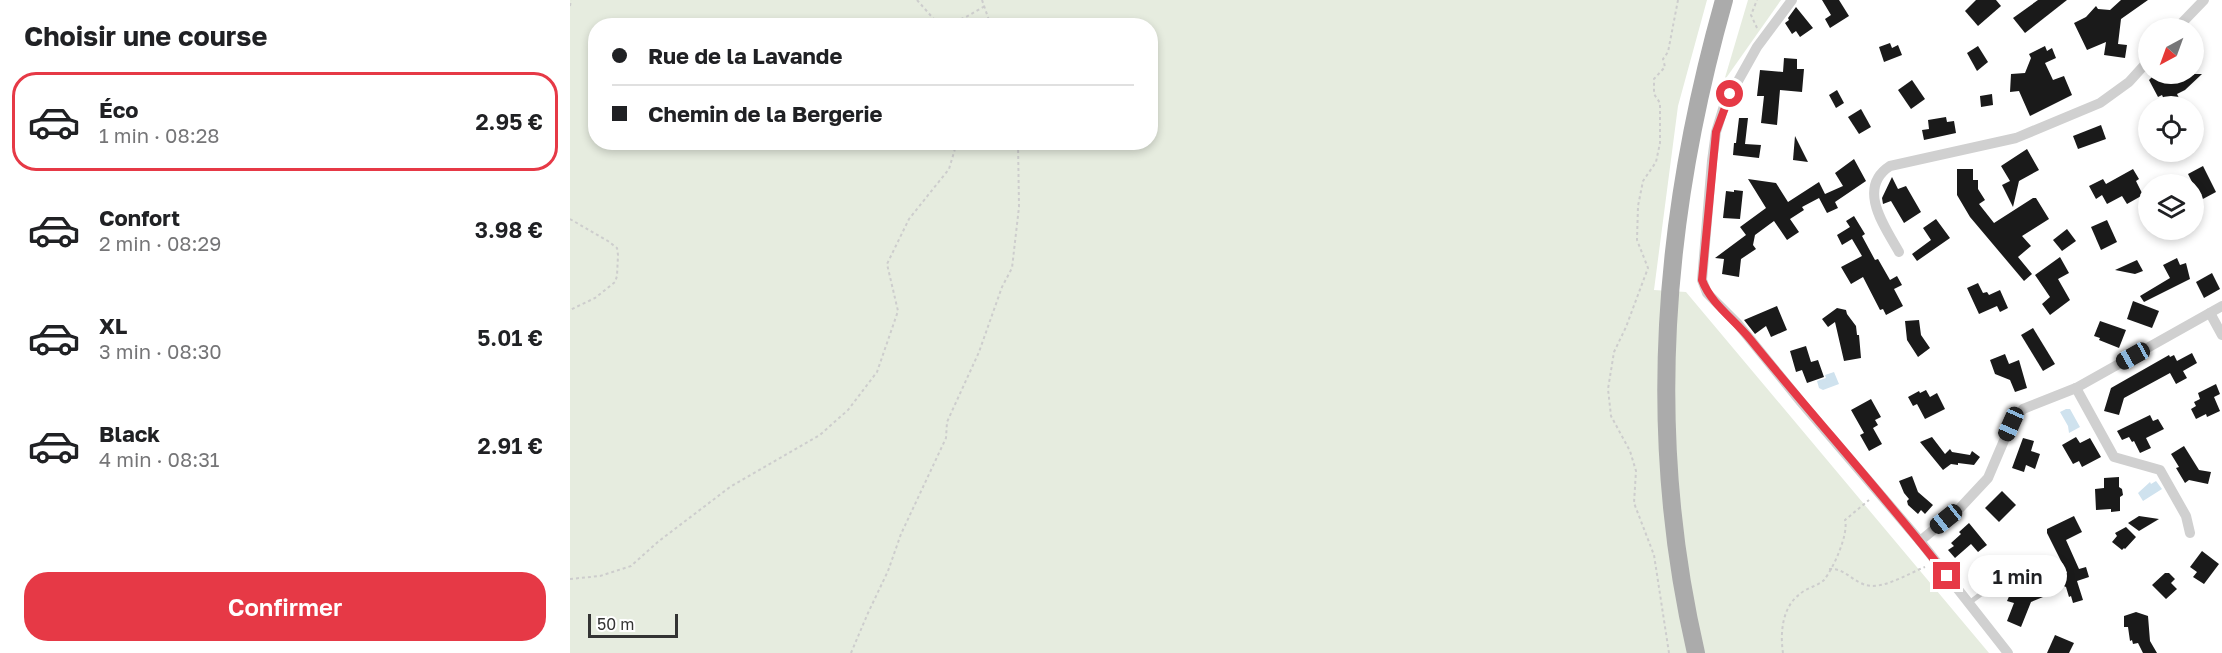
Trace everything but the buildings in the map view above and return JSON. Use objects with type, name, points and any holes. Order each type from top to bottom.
[{"type":"main road","points":[[1696,653],[1685,608],[1668,468],[1666,386],[1668,303],[1683,172],[1706,63],[1724,0]]},
{"type":"street","points":[[1792,0],[1762,40],[1735,83],[1724,106],[1716,132],[1702,280],[1707,294],[1737,323],[1800,402],[1920,541],[2008,653]]},
{"type":"street","points":[[2187,18],[2204,0]]},
{"type":"street","points":[[1899,252],[1874,205],[1876,179],[1883,170],[1890,166],[1979,148],[2024,135],[2100,103],[2129,82],[2138,72]]},
{"type":"street","points":[[1920,541],[1960,508],[1988,478],[2011,424],[2023,409],[2076,388],[2222,306]]},
{"type":"street","points":[[2210,313],[2222,334]]},
{"type":"street","points":[[2076,388],[2115,457],[2160,470],[2187,516],[2190,533]]},
{"type":"lane","points":[[1969,603],[1981,594],[2035,570]]},
{"type":"path","points":[[570,6],[571,0]]},
{"type":"path","points":[[917,0],[934,18]]},
{"type":"path","points":[[982,0],[989,18]]},
{"type":"path","points":[[1669,653],[1654,555],[1634,503],[1636,471],[1630,451],[1611,416],[1608,389],[1614,352],[1648,268],[1637,240],[1638,206],[1643,181],[1656,162],[1660,142],[1660,104],[1654,93],[1654,79],[1665,67],[1663,59],[1668,52],[1678,0]]},
{"type":"path","points":[[1757,0],[1751,15],[1762,40]]},
{"type":"path","points":[[963,18],[985,6]]},
{"type":"path","points":[[570,579],[600,576],[632,566],[659,541],[730,488],[820,435],[848,410],[877,372],[898,311],[887,264],[909,219],[949,168],[955,150]]},
{"type":"path","points":[[851,653],[888,571],[901,534],[946,438],[947,422],[979,352],[1002,287],[1012,268],[1019,207],[1018,150]]},
{"type":"path","points":[[570,219],[608,241],[617,248],[618,255],[615,282],[595,298],[570,310]]},
{"type":"path","points":[[1783,653],[1781,640],[1784,617],[1789,607],[1798,594],[1823,581],[1844,542],[1845,520],[1878,492]]},
{"type":"path","points":[[1829,569],[1846,572],[1861,584],[1868,586],[1898,580],[1937,562]]},
{"type":"shaded area","points":[[570,0],[1707,0],[1678,106],[1654,290],[1686,292],[1989,653],[570,653]]},
{"type":"shaded area","points":[[1748,0],[1781,0],[1724,81]]},
{"type":"water","points":[[1834,372],[1839,384],[1823,390],[1819,388],[1817,381]]},
{"type":"water","points":[[2070,409],[2080,427],[2069,433],[2068,426],[2060,412]]},
{"type":"water","points":[[2156,481],[2162,489],[2143,501],[2138,493],[2150,482],[2151,484]]},
{"type":"route","points":[[1730,94],[1716,132],[1712,161],[1702,280],[1707,294],[1737,323],[1800,402],[1920,541],[1947,576]]}]
